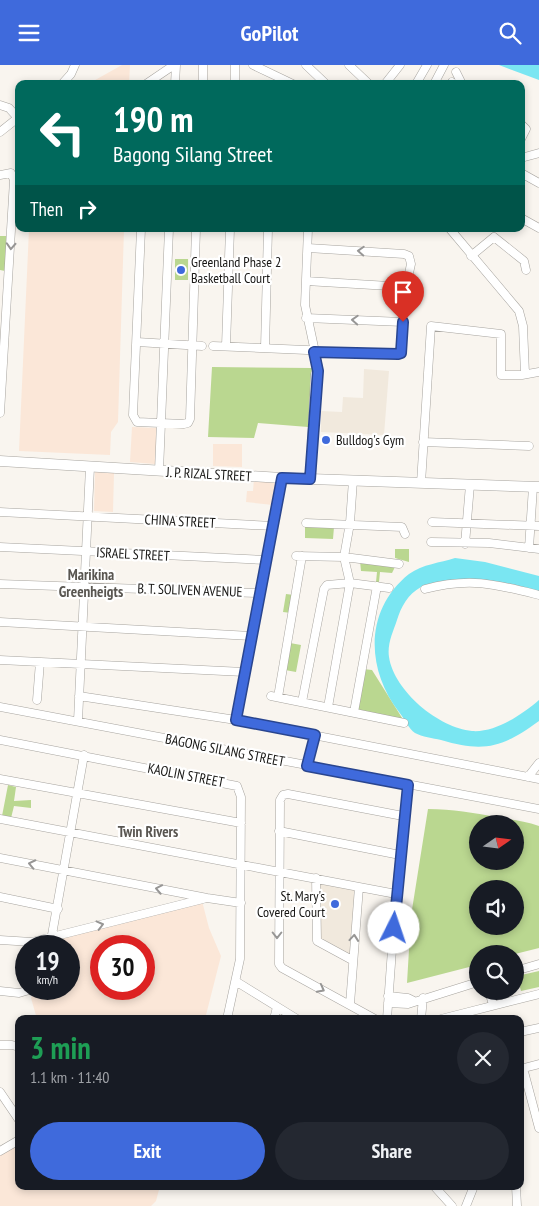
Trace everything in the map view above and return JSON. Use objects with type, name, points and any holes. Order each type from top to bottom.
[{"type":"main road","name":"J. P. RIZAL STREET","points":[[0,461],[282,478],[536,487]]},
{"type":"street","points":[[66,80],[75,65]]},
{"type":"street","points":[[152,80],[175,65]]},
{"type":"street","points":[[175,65],[175,80]]},
{"type":"street","points":[[202,80],[203,65]]},
{"type":"street","points":[[235,65],[235,80]]},
{"type":"street","points":[[253,65],[277,80]]},
{"type":"street","points":[[306,65],[322,80]]},
{"type":"street","points":[[349,65],[365,80]]},
{"type":"street","points":[[388,80],[400,65]]},
{"type":"street","points":[[418,80],[427,65]]},
{"type":"street","points":[[436,80],[444,65]]},
{"type":"street","points":[[456,72],[460,80]]},
{"type":"street","points":[[0,105],[9,108],[15,115]]},
{"type":"street","points":[[0,131],[15,120]]},
{"type":"street","points":[[525,158],[538,155]]},
{"type":"street","points":[[0,175],[11,173],[14,180],[1,413]]},
{"type":"street","points":[[525,175],[539,183]]},
{"type":"street","points":[[525,220],[539,228]]},
{"type":"street","points":[[141,232],[134,419],[137,421],[188,423],[196,232]]},
{"type":"street","points":[[159,471],[169,232]]},
{"type":"street","points":[[226,346],[230,232]]},
{"type":"street","points":[[265,348],[268,232]]},
{"type":"street","points":[[308,232],[306,318],[318,371],[310,479]]},
{"type":"street","points":[[452,232],[519,311],[522,318],[525,374]]},
{"type":"street","points":[[471,256],[494,237],[524,261],[526,270]]},
{"type":"street","points":[[214,346],[265,348],[315,356],[401,353],[406,287],[411,265],[409,256],[404,254],[308,248]]},
{"type":"street","points":[[306,281],[406,287]]},
{"type":"street","points":[[306,318],[403,322]]},
{"type":"street","points":[[421,483],[431,326],[501,334],[500,373],[504,376],[539,372]]},
{"type":"street","points":[[137,342],[202,346]]},
{"type":"street","points":[[423,442],[529,446]]},
{"type":"street","points":[[78,721],[90,467]]},
{"type":"street","points":[[236,720],[282,478]]},
{"type":"street","points":[[328,707],[350,583],[344,557],[350,523],[353,480]]},
{"type":"street","points":[[465,544],[470,485]]},
{"type":"street","points":[[529,548],[530,526],[536,487]]},
{"type":"street","name":"CHINA STREET","points":[[0,512],[273,526]]},
{"type":"street","points":[[432,522],[539,526]]},
{"type":"street","points":[[306,523],[350,523],[402,527],[405,534]]},
{"type":"street","points":[[431,542],[489,543],[539,549]]},
{"type":"street","name":"ISRAEL STREET","points":[[0,547],[266,560]]},
{"type":"street","points":[[399,564],[344,557],[299,556],[274,697],[404,723]]},
{"type":"street","points":[[425,589],[453,583],[483,582],[504,585],[539,595]]},
{"type":"street","points":[[302,702],[324,589],[327,585],[350,583],[389,588]]},
{"type":"street","name":"B. T. SOLIVEN AVENUE","points":[[0,584],[260,593]]},
{"type":"street","points":[[354,712],[377,586]]},
{"type":"street","points":[[0,622],[251,635]]},
{"type":"street","points":[[0,660],[244,672]]},
{"type":"street","points":[[37,700],[40,662]]},
{"type":"street","points":[[79,696],[236,720],[539,779]]},
{"type":"street","name":"BAGONG SILANG STREET","points":[[0,707],[539,809]]},
{"type":"street","points":[[307,766],[315,735]]},
{"type":"street","name":"KAOLIN STREET","points":[[0,739],[234,784],[240,792],[240,959],[237,982],[228,1015]]},
{"type":"street","points":[[53,935],[84,755]]},
{"type":"street","points":[[528,777],[539,763]]},
{"type":"street","points":[[0,779],[77,795],[240,823]]},
{"type":"street","points":[[387,1015],[403,816],[408,785]]},
{"type":"street","points":[[368,1015],[282,968],[279,964],[278,871],[280,801],[282,795],[403,816]]},
{"type":"street","points":[[0,819],[396,894]]},
{"type":"street","points":[[279,831],[400,855]]},
{"type":"street","points":[[0,858],[241,903]]},
{"type":"street","points":[[316,878],[317,941],[352,960]]},
{"type":"street","points":[[350,1004],[359,887]]},
{"type":"street","points":[[0,897],[58,909]]},
{"type":"street","points":[[61,935],[207,898]]},
{"type":"street","points":[[0,940],[15,941]]},
{"type":"street","points":[[524,968],[539,964]]},
{"type":"street","points":[[237,982],[290,1015]]},
{"type":"street","points":[[388,1000],[408,998],[414,1001],[469,985]]},
{"type":"street","points":[[0,991],[15,993]]},
{"type":"street","points":[[456,1015],[539,993]]},
{"type":"street","points":[[421,1015],[423,998]]},
{"type":"street","points":[[492,1000],[493,1005]]},
{"type":"street","points":[[275,1015],[277,1007]]},
{"type":"street","points":[[524,1032],[539,1028]]},
{"type":"street","points":[[0,1045],[15,1046]]},
{"type":"street","points":[[524,1068],[539,1064]]},
{"type":"street","points":[[524,1075],[539,1128]]},
{"type":"street","points":[[0,1092],[15,1114]]},
{"type":"street","points":[[0,1151],[15,1142]]},
{"type":"street","points":[[438,1190],[452,1206]]},
{"type":"street","points":[[466,1206],[472,1190]]},
{"type":"street","points":[[516,1190],[517,1206]]},
{"type":"shaded area","points":[[122,65],[130,65],[129,80],[95,80]]},
{"type":"shaded area","points":[[29,232],[124,232],[118,422],[111,432],[110,455],[19,451]]},
{"type":"shaded area","points":[[364,369],[389,371],[384,435],[321,432],[321,411],[342,412],[343,397],[363,398]]},
{"type":"shaded area","points":[[132,427],[157,428],[155,464],[130,462]]},
{"type":"shaded area","points":[[213,444],[242,444],[242,467],[213,466]]},
{"type":"shaded area","points":[[95,472],[114,473],[113,512],[94,511]]},
{"type":"shaded area","points":[[254,478],[277,479],[273,505],[246,502],[247,491],[253,491]]},
{"type":"shaded area","points":[[318,882],[357,890],[351,957],[316,939]]},
{"type":"shaded area","points":[[202,901],[209,928],[221,956],[206,1015],[36,1015],[32,1000],[80,1000],[80,935],[66,935],[71,932]]},
{"type":"shaded area","points":[[15,1146],[15,1190],[159,1190],[156,1201],[151,1206],[0,1206],[0,1154]]},
{"type":"green space","points":[[0,236],[7,236],[5,271],[0,270]]},
{"type":"green space","name":"Greenland Phase 2 Basketball Court","points":[[175,259],[188,259],[188,280],[175,280]]},
{"type":"green space","points":[[212,367],[312,368],[308,427],[258,423],[254,438],[208,437]]},
{"type":"green space","points":[[305,526],[334,527],[333,539],[305,538]]},
{"type":"green space","points":[[395,549],[409,549],[409,562],[395,558]]},
{"type":"green space","points":[[360,561],[396,565],[392,573],[380,572],[379,582],[376,582],[377,572],[361,571]]},
{"type":"green space","points":[[286,594],[294,595],[291,613],[283,612]]},
{"type":"green space","points":[[290,643],[301,645],[296,672],[285,670]]},
{"type":"green space","points":[[363,669],[372,670],[404,721],[356,710]]},
{"type":"green space","points":[[8,785],[16,787],[14,801],[31,800],[31,808],[14,806],[11,818],[2,816]]},
{"type":"green space","points":[[428,809],[483,815],[469,815],[469,870],[524,870],[524,822],[539,826],[539,948],[524,952],[524,945],[469,945],[469,967],[407,983],[411,916]]},
{"type":"green space","points":[[539,971],[539,987],[524,990],[524,974]]},
{"type":"water","points":[[499,65],[539,65],[539,80]]},
{"type":"water","points":[[455,558],[485,562],[539,576],[539,596],[490,581],[446,582],[421,587],[406,601],[392,634],[389,657],[399,682],[420,706],[446,723],[472,731],[490,729],[517,716],[539,700],[539,721],[515,737],[504,742],[482,747],[456,744],[415,733],[388,695],[380,677],[376,659],[375,640],[377,622],[384,605],[394,589],[414,571]]},
{"type":"place","name":"Greenland Phase 2 Basketball Court","points":[[181,270]]},
{"type":"place","name":"Bulldog's Gym","points":[[326,440]]},
{"type":"place","name":"St. Mary's Covered Court","points":[[335,904]]},
{"type":"district","name":"Marikina Greenheigts","points":[[91,584]]},
{"type":"district","name":"Twin Rivers","points":[[148,832]]},
{"type":"route","points":[[394,928],[403,816],[408,785],[307,766],[315,735],[236,720],[282,478],[310,479],[318,371],[314,352],[400,354],[403,322]]}]
